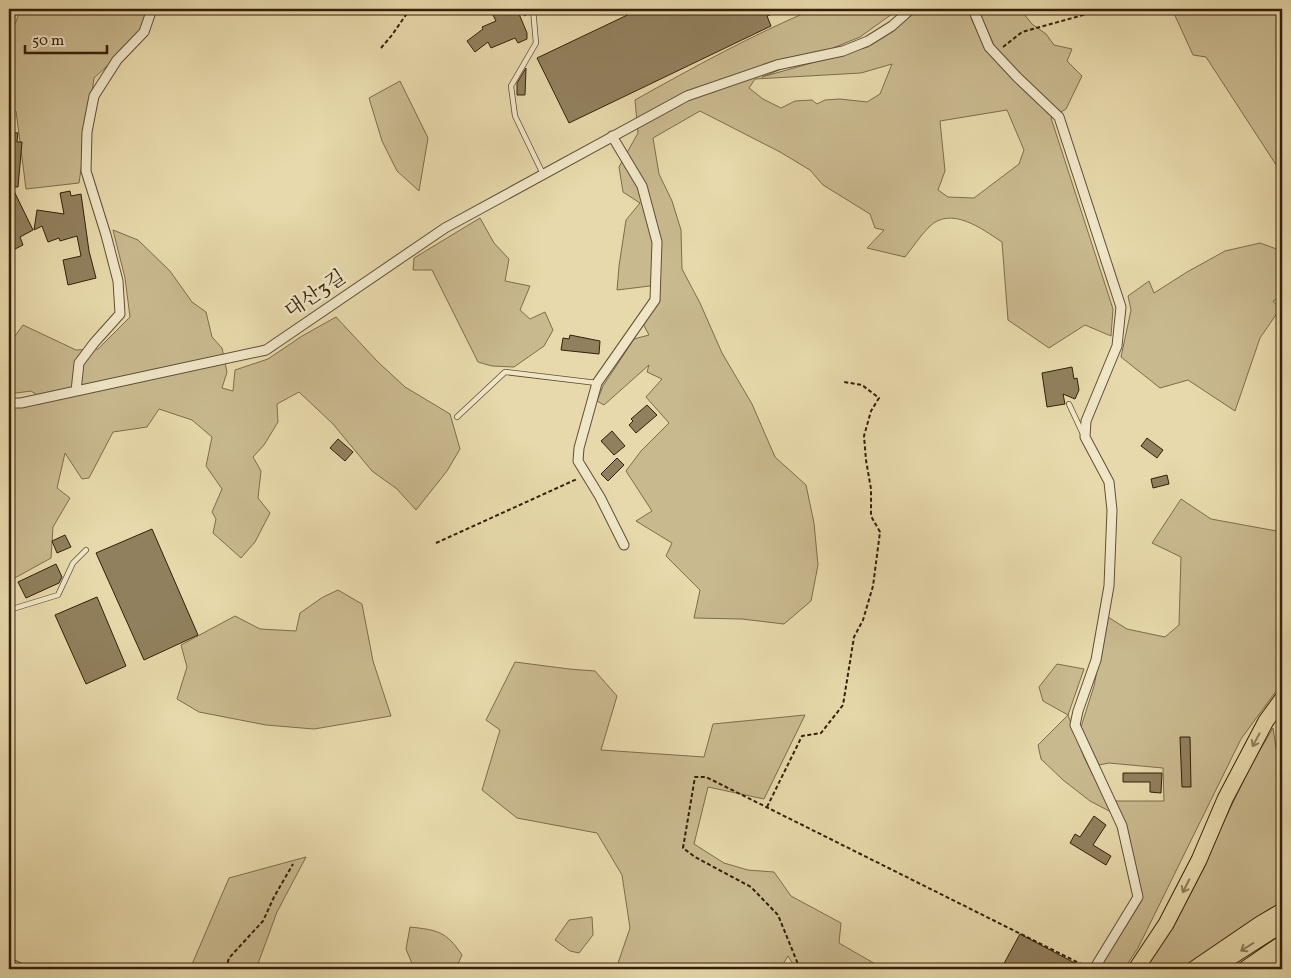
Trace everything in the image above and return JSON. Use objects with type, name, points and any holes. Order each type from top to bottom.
[{"type":"highway","points":[[1136,969],[1166,924],[1199,860],[1224,799],[1266,721],[1282,699]]},
{"type":"highway","points":[[1194,969],[1282,911]]},
{"type":"highway","points":[[1265,969],[1282,958]]},
{"type":"main road","points":[[1214,969],[1282,926]]},
{"type":"main road","points":[[1244,969],[1282,943]]},
{"type":"street","points":[[76,391],[80,363],[94,343],[120,314],[118,281],[86,171],[88,132],[94,96],[117,60],[144,32],[152,9]]},
{"type":"street","name":"대산3길","points":[[9,403],[21,403],[266,350],[445,228],[686,96],[777,65],[843,51],[868,41],[892,26],[911,9]]},
{"type":"street","points":[[973,9],[990,47],[1017,77],[1059,117],[1121,307],[1118,346],[1086,421],[1085,437],[1110,482],[1112,510],[1109,586],[1096,660],[1075,725],[1122,826],[1138,897],[1093,969]]},
{"type":"street","points":[[612,136],[642,186],[650,214],[657,242],[655,300],[597,383],[579,448],[578,461],[600,498],[624,545]]},
{"type":"street","points":[[9,963],[22,969]]},
{"type":"lane","points":[[533,9],[536,43],[511,86],[515,116],[544,174]]},
{"type":"lane","points":[[457,417],[505,372],[597,383]]},
{"type":"lane","points":[[1069,404],[1085,437]]},
{"type":"lane","points":[[9,610],[58,595],[73,563],[86,550]]},
{"type":"path","points":[[381,48],[410,9]]},
{"type":"path","points":[[995,53],[1022,32],[1105,9]]},
{"type":"path","points":[[767,806],[802,736],[821,733],[843,705],[854,637],[863,620],[873,586],[880,532],[871,516],[871,489],[864,436],[871,411],[879,398],[862,385],[844,382]]},
{"type":"path","points":[[436,543],[586,474]]},
{"type":"path","points":[[800,969],[778,915],[751,887],[695,857],[683,848],[695,777],[706,776],[1093,969]]},
{"type":"path","points":[[226,969],[229,958],[263,921],[293,864]]},
{"type":"shaded area","points":[[20,9],[148,9],[144,32],[94,78],[79,183],[26,189],[16,111],[9,109],[9,31],[16,22]]},
{"type":"shaded area","points":[[814,9],[899,9],[860,37],[762,77],[868,47],[917,9],[1020,9],[1032,24],[1046,34],[1054,45],[1072,49],[1067,61],[1082,76],[1066,109],[1051,118],[1113,309],[1111,336],[1085,325],[1049,348],[1008,320],[1002,242],[966,221],[947,218],[938,221],[926,230],[905,257],[867,248],[884,230],[875,228],[870,214],[823,185],[810,170],[780,152],[700,111],[653,138],[659,174],[672,201],[681,230],[682,269],[700,303],[722,353],[752,404],[775,457],[806,485],[814,523],[818,565],[811,601],[784,624],[742,619],[694,618],[700,590],[666,556],[672,543],[636,521],[652,511],[626,471],[641,451],[669,423],[646,397],[662,379],[647,372],[649,365],[604,405],[597,401],[603,386],[634,339],[649,335],[642,322],[660,301],[658,285],[617,290],[626,220],[640,203],[623,192],[619,167],[638,133],[635,100],[723,52]],"holes":[[[978,11],[993,43],[988,53],[971,18]],[[892,64],[880,94],[867,102],[840,99],[825,100],[817,104],[812,100],[795,101],[781,108],[763,99],[749,88],[755,79],[861,73]],[[1007,110],[1024,150],[1019,164],[974,198],[948,197],[938,190],[945,171],[940,121]]]},
{"type":"shaded area","points":[[1172,9],[1282,9],[1282,174],[1206,57],[1193,55]]},
{"type":"shaded area","points":[[400,81],[428,138],[419,191],[397,171],[382,141],[369,98]]},
{"type":"shaded area","points":[[480,218],[494,243],[509,259],[505,281],[530,286],[520,310],[530,319],[545,312],[553,330],[544,346],[514,367],[492,366],[478,362],[432,270],[413,270],[414,258]]},
{"type":"shaded area","points":[[113,230],[138,240],[170,271],[192,302],[206,312],[212,337],[222,348],[227,372],[222,388],[233,391],[235,370],[268,359],[302,336],[336,317],[377,361],[405,387],[450,414],[460,449],[447,471],[416,510],[397,489],[372,471],[333,424],[299,392],[277,404],[278,422],[264,445],[253,457],[261,471],[258,498],[270,513],[255,542],[241,558],[213,533],[216,519],[212,512],[222,489],[206,466],[212,437],[192,420],[159,409],[147,427],[113,432],[89,478],[82,479],[65,453],[57,488],[70,498],[53,527],[51,558],[11,580],[9,586],[9,408],[48,402],[31,391],[9,394],[9,334],[12,340],[23,325],[76,350],[98,349],[130,317],[125,278]]},
{"type":"shaded area","points":[[1260,243],[1282,251],[1282,297],[1273,301],[1280,309],[1260,338],[1235,411],[1188,380],[1160,388],[1121,357],[1131,310],[1128,296],[1149,281],[1154,293],[1225,251]]},
{"type":"shaded area","points":[[1181,499],[1211,519],[1282,532],[1282,683],[1241,739],[1138,948],[1124,969],[1099,969],[1141,902],[1129,842],[1116,801],[1164,801],[1163,768],[1109,763],[1099,765],[1081,727],[1094,686],[1108,617],[1127,629],[1165,637],[1179,625],[1181,557],[1152,543]]},
{"type":"shaded area","points":[[338,590],[362,604],[373,661],[391,716],[314,729],[266,725],[199,712],[177,699],[187,667],[181,645],[235,616],[260,629],[296,631],[300,613],[323,597]]},
{"type":"shaded area","points":[[515,662],[595,671],[617,696],[601,750],[704,757],[713,724],[805,715],[764,799],[708,787],[694,844],[724,863],[748,870],[774,872],[791,896],[841,923],[839,943],[884,969],[796,969],[788,956],[780,969],[616,969],[630,928],[622,875],[597,833],[517,818],[482,790],[500,730],[486,720]]},
{"type":"shaded area","points":[[1057,664],[1084,669],[1068,715],[1043,701],[1039,687]]},
{"type":"shaded area","points":[[1068,715],[1084,757],[1111,812],[1090,801],[1063,780],[1041,759],[1038,745]]},
{"type":"shaded area","points":[[1273,728],[1282,786],[1282,904],[1181,969],[1145,969],[1192,888],[1251,765]]},
{"type":"shaded area","points":[[306,857],[277,912],[256,969],[190,969],[229,878]]},
{"type":"shaded area","points":[[592,917],[593,935],[579,953],[570,951],[555,940],[569,920]]},
{"type":"shaded area","points":[[410,927],[427,929],[446,936],[462,955],[457,966],[442,967],[440,969],[410,969],[413,966],[406,949]]},
{"type":"building","points":[[490,9],[517,9],[527,33],[527,39],[518,43],[515,38],[491,48],[488,42],[475,52],[467,41],[483,29],[482,27],[496,21]]},
{"type":"building","points":[[640,9],[784,9],[767,16],[771,26],[569,123],[537,58]]},
{"type":"building","points":[[526,68],[525,95],[517,95],[517,83]]},
{"type":"building","points":[[9,132],[18,133],[17,142],[22,142],[18,187],[12,187],[33,230],[20,237],[23,245],[13,250],[9,242]]},
{"type":"building","points":[[70,191],[71,196],[81,194],[89,251],[96,278],[68,285],[63,260],[81,256],[77,236],[60,241],[59,238],[48,242],[42,226],[34,230],[37,210],[64,214],[60,193]]},
{"type":"building","points":[[570,335],[600,341],[599,354],[561,350],[563,338],[569,339]]},
{"type":"building","points":[[1072,367],[1074,379],[1077,378],[1079,390],[1075,399],[1063,394],[1065,404],[1047,407],[1042,373]]},
{"type":"building","points":[[647,405],[657,415],[636,433],[629,425],[633,421],[631,419]]},
{"type":"building","points":[[612,431],[625,446],[614,455],[601,441]]},
{"type":"building","points":[[1147,438],[1163,450],[1157,458],[1141,446]]},
{"type":"building","points":[[338,439],[353,452],[345,461],[330,448]]},
{"type":"building","points":[[617,458],[624,465],[608,481],[601,474]]},
{"type":"building","points":[[1167,475],[1169,484],[1153,488],[1151,479]]},
{"type":"building","points":[[152,529],[198,635],[144,660],[96,553]]},
{"type":"building","points":[[65,535],[71,547],[57,553],[52,541]]},
{"type":"building","points":[[56,564],[62,577],[59,583],[26,598],[18,582]]},
{"type":"building","points":[[97,597],[126,666],[86,684],[55,615]]},
{"type":"building","points":[[1180,737],[1190,737],[1191,787],[1182,787]]},
{"type":"building","points":[[1123,773],[1162,773],[1161,793],[1150,792],[1150,782],[1123,782]]},
{"type":"building","points":[[1094,816],[1106,825],[1093,845],[1111,856],[1106,865],[1070,843],[1075,834],[1080,837]]},
{"type":"building","points":[[1020,934],[1054,952],[1086,969],[1001,969]]}]
